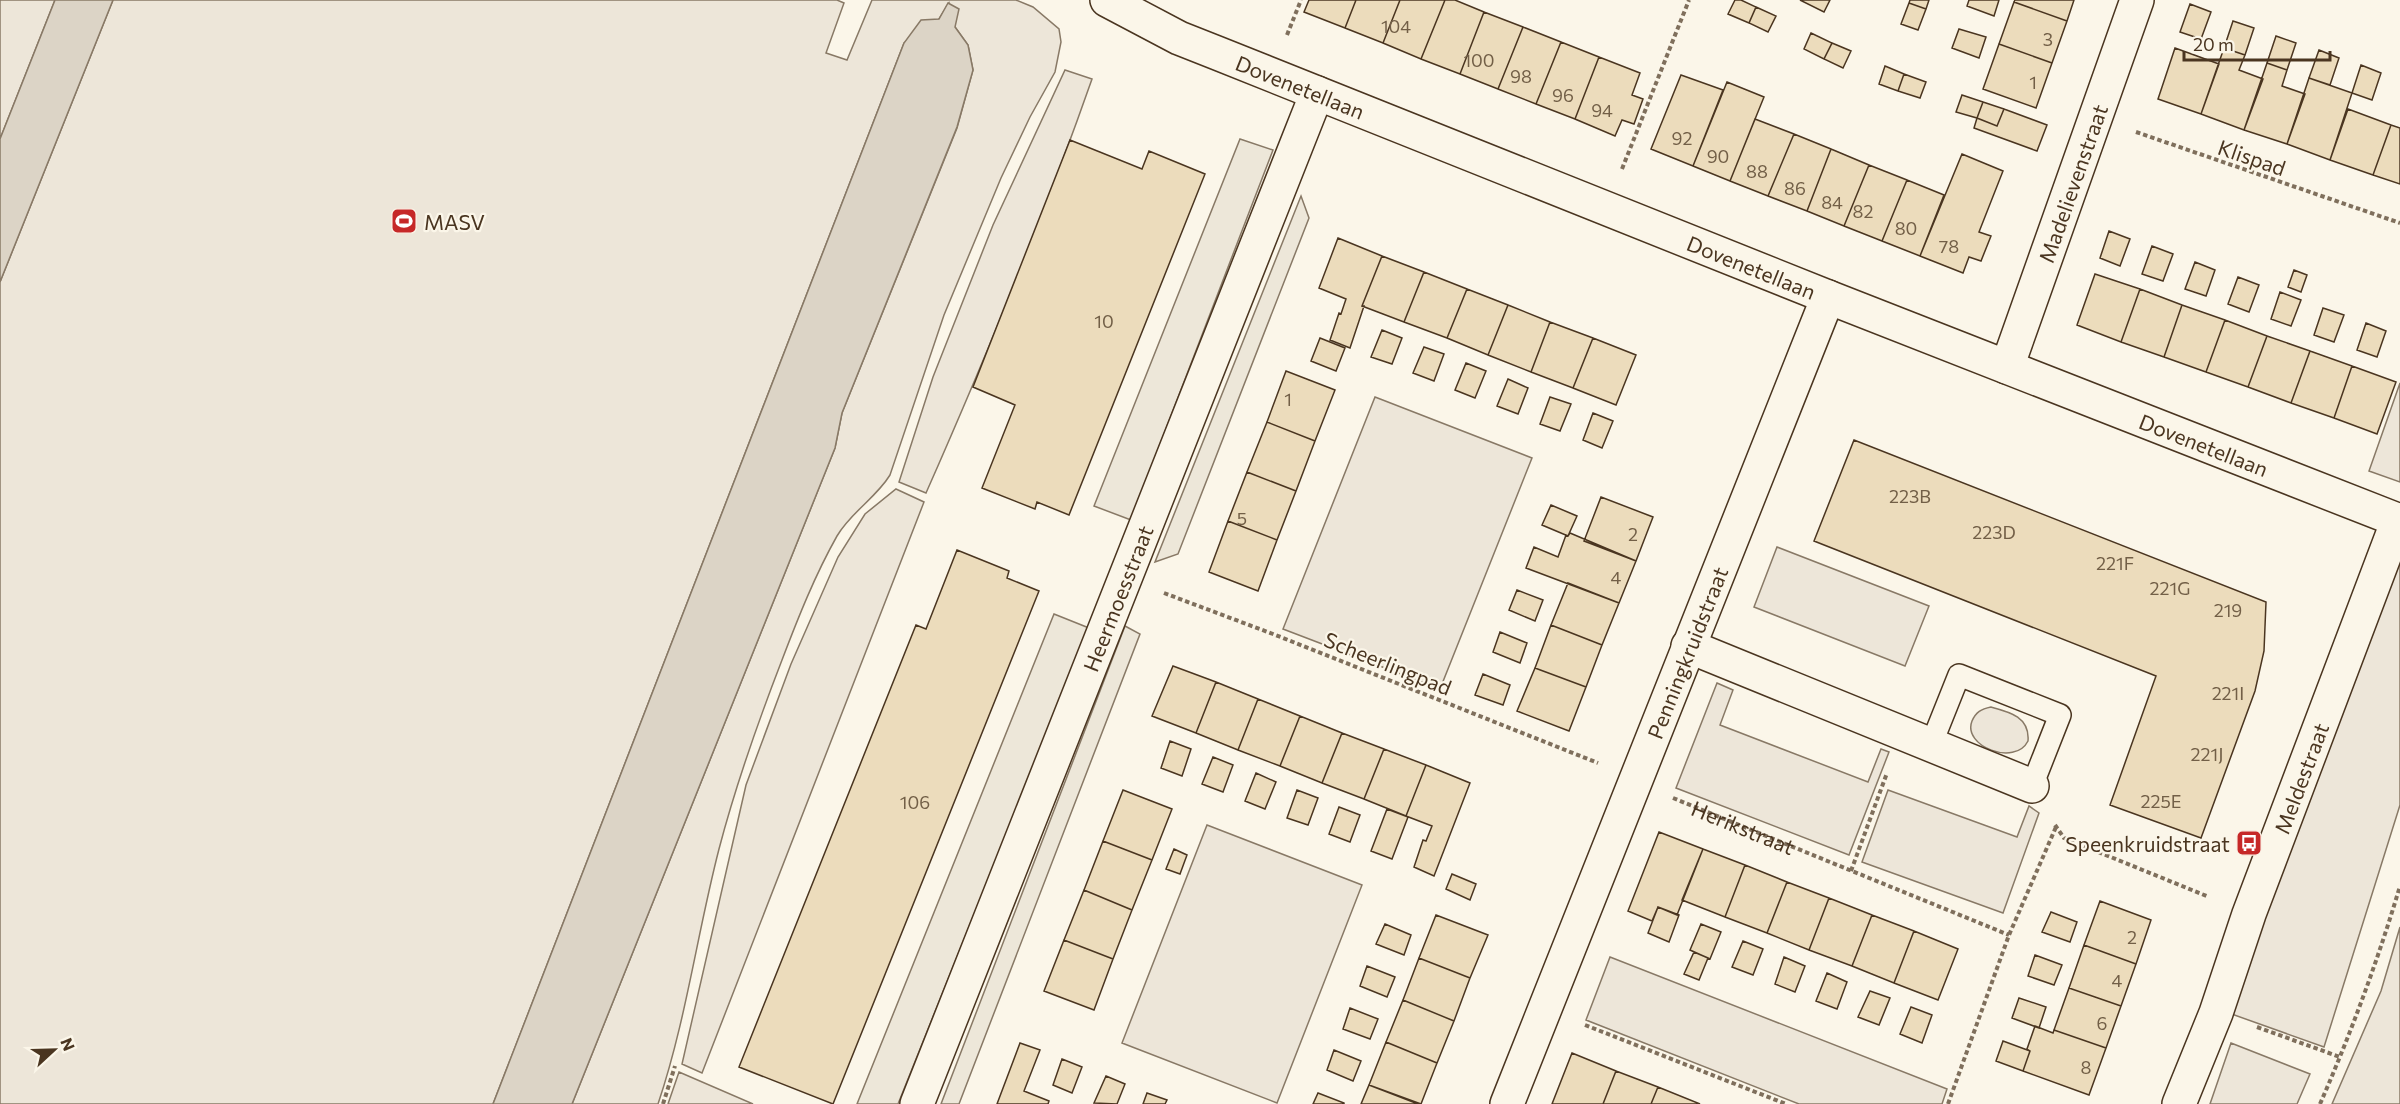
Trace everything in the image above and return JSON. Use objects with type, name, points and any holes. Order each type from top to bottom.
[{"type":"street","name":"Dovenetellaan","points":[[1107,0],[1179,38],[1828,297],[2399,520]]},
{"type":"street","name":"Madelievenstraat","points":[[2007,367],[2137,0]]},
{"type":"street","name":"Heermoesstraat","points":[[917,1104],[1317,93]]},
{"type":"street","name":"Penningkruidstraat","points":[[1507,1104],[1828,297]]},
{"type":"street","name":"Meldestraat","points":[[2179,1104],[2216,1012],[2249,914],[2399,520]]},
{"type":"street","points":[[1689,646],[2032,786]]},
{"type":"lane","points":[[1931,745],[1959,675],[2060,715],[2032,786]]},
{"type":"path","points":[[1606,208],[1689,0]]},
{"type":"path","name":"Klispad","points":[[2095,118],[2400,223]]},
{"type":"path","name":"Scheerlingpad","points":[[1126,579],[1273,634],[1637,779]]},
{"type":"path","points":[[1851,871],[1901,732]]},
{"type":"path","name":"Herikstraat","points":[[1637,779],[1666,795],[2010,935]]},
{"type":"path","points":[[2032,786],[2064,838],[2249,914]]},
{"type":"path","points":[[1948,1104],[2010,935],[2056,826]]},
{"type":"path","points":[[2320,1104],[2370,976],[2400,886]]},
{"type":"path","points":[[1545,1010],[1786,1104]]},
{"type":"path","points":[[2216,1012],[2340,1057]]},
{"type":"path","points":[[663,1104],[675,1066]]},
{"type":"shaded area","points":[[0,0],[55,0],[0,139]]},
{"type":"shaded area","points":[[55,0],[113,0],[0,282],[0,139]]},
{"type":"shaded area","points":[[113,0],[837,0],[844,3],[826,53],[847,60],[872,0],[1016,0],[1033,7],[1059,29],[1061,42],[1055,72],[1030,117],[1001,178],[944,315],[890,475],[837,536],[807,597],[773,683],[726,825],[711,881],[684,1009],[658,1104],[572,1104],[835,448],[842,413],[957,128],[973,70],[968,45],[955,27],[949,3],[939,19],[904,43],[493,1104],[0,1104],[0,282]]},
{"type":"shaded area","points":[[948,3],[959,9],[955,27],[968,45],[973,70],[957,127],[842,413],[835,448],[572,1104],[493,1104],[904,43],[921,20],[939,19]]},
{"type":"shaded area","points":[[1065,70],[1092,79],[1013,288],[926,493],[899,482],[933,377],[993,225]]},
{"type":"shaded area","points":[[1240,139],[1273,150],[1131,520],[1094,506]]},
{"type":"shaded area","points":[[1301,196],[1309,218],[1178,554],[1155,562]]},
{"type":"shaded area","points":[[2400,383],[2400,482],[2369,471]]},
{"type":"shaded area","points":[[1375,397],[1532,458],[1440,689],[1283,629]]},
{"type":"shaded area","points":[[896,489],[924,502],[702,1073],[682,1064],[746,785],[791,664],[838,557],[865,514]]},
{"type":"shaded area","points":[[2400,546],[2400,805],[2324,1047],[2226,1012]]},
{"type":"shaded area","points":[[1777,547],[1929,606],[1905,666],[1754,607]]},
{"type":"shaded area","points":[[1054,614],[1089,628],[898,1104],[857,1104]]},
{"type":"shaded area","points":[[1125,626],[1140,634],[959,1104],[941,1104]]},
{"type":"shaded area","points":[[1717,683],[1733,690],[1720,725],[1868,782],[1881,749],[1889,752],[1849,855],[1676,788]]},
{"type":"shaded area","points":[[1991,707],[2012,714],[2026,726],[2028,741],[2021,749],[2002,753],[1982,745],[1975,738],[1971,730],[1972,721],[1979,711]]},
{"type":"shaded area","points":[[1888,790],[2017,837],[2029,806],[2039,813],[2003,913],[1862,862]]},
{"type":"shaded area","points":[[1207,825],[1362,885],[1277,1103],[1122,1043]]},
{"type":"shaded area","points":[[2400,927],[2400,1104],[2332,1104],[2381,991]]},
{"type":"shaded area","points":[[1610,957],[1947,1089],[1942,1104],[1799,1104],[1586,1020]]},
{"type":"shaded area","points":[[2231,1043],[2310,1074],[2297,1104],[2210,1104]]},
{"type":"shaded area","points":[[679,1072],[753,1104],[668,1104]]},
{"type":"building","points":[[1309,0],[1356,0],[1345,28],[1304,12]]},
{"type":"building","points":[[1356,0],[1400,0],[1383,43],[1345,28]]},
{"type":"building","points":[[1400,0],[1445,0],[1421,59],[1383,43]]},
{"type":"building","points":[[1445,0],[1455,0],[1484,12],[1460,74],[1421,59]]},
{"type":"building","points":[[1735,0],[1741,0],[1756,7],[1749,23],[1728,14]]},
{"type":"building","points":[[1800,0],[1830,0],[1824,12]]},
{"type":"building","points":[[1910,0],[1929,0],[1926,9],[1909,3]]},
{"type":"building","points":[[1969,0],[1999,0],[1994,16],[1967,6]]},
{"type":"building","points":[[2015,0],[2074,0],[2067,21],[2014,2]]},
{"type":"building","points":[[2014,2],[2067,21],[2052,63],[1999,44]]},
{"type":"building","points":[[1909,3],[1926,9],[1918,30],[1901,24]]},
{"type":"building","points":[[2190,4],[2211,12],[2201,39],[2180,32]]},
{"type":"building","points":[[1756,7],[1776,16],[1768,32],[1749,23]]},
{"type":"building","points":[[1484,12],[1523,27],[1498,89],[1460,74]]},
{"type":"building","points":[[2233,21],[2254,28],[2245,55],[2224,48]]},
{"type":"building","points":[[1523,27],[1561,42],[1536,104],[1498,89]]},
{"type":"building","points":[[1959,29],[1986,37],[1979,58],[1952,48]]},
{"type":"building","points":[[1811,33],[1832,43],[1824,59],[1804,49]]},
{"type":"building","points":[[2276,36],[2296,43],[2287,70],[2267,63]]},
{"type":"building","points":[[1561,42],[1599,57],[1575,119],[1536,104]]},
{"type":"building","points":[[1832,43],[1851,51],[1843,68],[1824,59]]},
{"type":"building","points":[[1999,44],[2052,63],[2036,108],[1983,89]]},
{"type":"building","points":[[2175,48],[2219,64],[2201,114],[2158,99]]},
{"type":"building","points":[[2224,48],[2245,55],[2239,70],[2263,79],[2244,130],[2201,114]]},
{"type":"building","points":[[2319,50],[2339,58],[2330,85],[2309,78]]},
{"type":"building","points":[[1599,57],[1640,73],[1632,95],[1643,99],[1634,124],[1622,120],[1615,136],[1575,119]]},
{"type":"building","points":[[2267,63],[2287,70],[2282,86],[2305,94],[2287,144],[2244,130]]},
{"type":"building","points":[[2361,65],[2381,73],[2372,100],[2352,93]]},
{"type":"building","points":[[1885,66],[1904,74],[1898,91],[1879,84]]},
{"type":"building","points":[[1904,74],[1926,82],[1920,98],[1898,91]]},
{"type":"building","points":[[1681,75],[1723,90],[1693,166],[1651,149]]},
{"type":"building","points":[[2309,78],[2352,93],[2330,160],[2287,144]]},
{"type":"building","points":[[1727,82],[1764,97],[1730,181],[1693,166]]},
{"type":"building","points":[[1962,95],[1983,102],[1977,118],[1956,112]]},
{"type":"building","points":[[1983,102],[2004,109],[1997,126],[1977,118]]},
{"type":"building","points":[[2004,109],[2047,125],[2037,151],[1974,128],[1977,118],[1997,126]]},
{"type":"building","points":[[2348,109],[2391,125],[2373,175],[2330,160]]},
{"type":"building","points":[[1755,119],[1794,134],[1768,196],[1730,181]]},
{"type":"building","points":[[2391,125],[2400,128],[2400,184],[2373,175]]},
{"type":"building","points":[[1794,134],[1831,149],[1807,211],[1768,196]]},
{"type":"building","points":[[1070,140],[1142,169],[1149,151],[1205,174],[1069,515],[1037,502],[1035,509],[982,488],[1015,405],[973,387]]},
{"type":"building","points":[[1831,149],[1869,165],[1844,226],[1807,211]]},
{"type":"building","points":[[1962,154],[2003,171],[1979,232],[1991,236],[1981,261],[1969,257],[1963,273],[1920,256]]},
{"type":"building","points":[[1869,165],[1907,180],[1882,241],[1844,226]]},
{"type":"building","points":[[1907,180],[1944,195],[1920,256],[1882,241]]},
{"type":"building","points":[[2109,231],[2130,239],[2120,266],[2100,258]]},
{"type":"building","points":[[1338,238],[1382,256],[1362,306],[1364,306],[1350,348],[1330,340],[1346,299],[1319,288]]},
{"type":"building","points":[[2152,246],[2173,254],[2163,281],[2142,274]]},
{"type":"building","points":[[1382,256],[1424,272],[1404,322],[1362,306]]},
{"type":"building","points":[[2195,262],[2215,270],[2206,296],[2185,289]]},
{"type":"building","points":[[2294,270],[2307,275],[2301,292],[2288,287]]},
{"type":"building","points":[[1424,272],[1467,289],[1447,338],[1404,322]]},
{"type":"building","points":[[2095,274],[2140,289],[2121,342],[2077,325]]},
{"type":"building","points":[[2238,277],[2259,285],[2249,312],[2228,304]]},
{"type":"building","points":[[1467,289],[1508,305],[1488,355],[1447,338]]},
{"type":"building","points":[[2140,289],[2182,305],[2164,357],[2121,342]]},
{"type":"building","points":[[2280,292],[2301,300],[2291,326],[2271,319]]},
{"type":"building","points":[[1508,305],[1550,322],[1531,372],[1488,355]]},
{"type":"building","points":[[2182,305],[2225,320],[2206,372],[2164,357]]},
{"type":"building","points":[[2323,308],[2344,315],[2334,342],[2314,335]]},
{"type":"building","points":[[2225,320],[2267,336],[2248,387],[2206,372]]},
{"type":"building","points":[[1550,322],[1593,338],[1573,388],[1531,372]]},
{"type":"building","points":[[2366,323],[2386,331],[2377,357],[2357,350]]},
{"type":"building","points":[[1382,330],[1402,338],[1392,364],[1371,357]]},
{"type":"building","points":[[2267,336],[2310,351],[2291,403],[2248,387]]},
{"type":"building","points":[[1320,338],[1345,348],[1336,371],[1311,361]]},
{"type":"building","points":[[1593,338],[1636,355],[1616,405],[1573,388]]},
{"type":"building","points":[[1424,347],[1444,354],[1434,381],[1413,373]]},
{"type":"building","points":[[2310,351],[2352,366],[2334,418],[2291,403]]},
{"type":"building","points":[[1466,363],[1486,371],[1475,398],[1455,390]]},
{"type":"building","points":[[2352,366],[2396,382],[2377,434],[2334,418]]},
{"type":"building","points":[[1286,371],[1335,390],[1315,441],[1267,422]]},
{"type":"building","points":[[1508,379],[1528,388],[1518,414],[1497,406]]},
{"type":"building","points":[[1550,397],[1571,404],[1560,431],[1540,424]]},
{"type":"building","points":[[1593,413],[1613,421],[1602,448],[1583,440]]},
{"type":"building","points":[[1267,422],[1315,441],[1296,491],[1247,472]]},
{"type":"building","points":[[1854,440],[2266,602],[2264,651],[2255,691],[2201,838],[2110,805],[2156,676],[1814,541]]},
{"type":"building","points":[[1247,472],[1296,491],[1277,540],[1228,521]]},
{"type":"building","points":[[1601,497],[1653,517],[1636,561],[1584,541]]},
{"type":"building","points":[[1551,505],[1577,516],[1568,536],[1542,525]]},
{"type":"building","points":[[1228,521],[1277,540],[1258,591],[1209,572]]},
{"type":"building","points":[[1570,533],[1636,561],[1619,603],[1526,568],[1534,547],[1558,557],[1566,535]]},
{"type":"building","points":[[957,550],[1009,571],[1007,578],[1039,591],[833,1104],[739,1067],[916,625],[926,629]]},
{"type":"building","points":[[1568,583],[1619,603],[1602,645],[1551,625]]},
{"type":"building","points":[[1517,590],[1543,600],[1535,621],[1509,610]]},
{"type":"building","points":[[1551,625],[1602,645],[1586,687],[1535,668]]},
{"type":"building","points":[[1500,632],[1527,643],[1520,663],[1493,652]]},
{"type":"building","points":[[1173,666],[1216,682],[1196,733],[1152,716]]},
{"type":"building","points":[[1535,668],[1586,687],[1569,731],[1517,711]]},
{"type":"building","points":[[1483,674],[1510,685],[1503,705],[1475,695]]},
{"type":"building","points":[[1216,682],[1258,699],[1238,750],[1196,733]]},
{"type":"building","points":[[1258,699],[1300,716],[1280,766],[1238,750]]},
{"type":"building","points":[[1300,716],[1342,733],[1322,783],[1280,766]]},
{"type":"building","points":[[1342,733],[1384,749],[1364,799],[1322,783]]},
{"type":"building","points":[[1170,741],[1191,749],[1182,776],[1161,768]]},
{"type":"building","points":[[1384,749],[1426,765],[1406,816],[1364,799]]},
{"type":"building","points":[[1213,757],[1233,765],[1223,792],[1202,784]]},
{"type":"building","points":[[1426,765],[1470,783],[1434,876],[1414,867],[1423,840],[1426,841],[1432,826],[1406,816]]},
{"type":"building","points":[[1256,773],[1276,782],[1265,809],[1245,801]]},
{"type":"building","points":[[1123,790],[1172,809],[1152,860],[1103,841]]},
{"type":"building","points":[[1297,790],[1318,798],[1308,825],[1287,818]]},
{"type":"building","points":[[1339,807],[1360,815],[1350,842],[1329,834]]},
{"type":"building","points":[[1387,809],[1408,817],[1392,859],[1371,851]]},
{"type":"building","points":[[1659,832],[1703,849],[1677,915],[1658,907],[1652,921],[1628,911]]},
{"type":"building","points":[[1103,841],[1152,860],[1132,910],[1084,890]]},
{"type":"building","points":[[1174,849],[1187,855],[1180,874],[1166,869]]},
{"type":"building","points":[[1703,849],[1745,865],[1725,917],[1682,900]]},
{"type":"building","points":[[1745,865],[1787,882],[1767,933],[1725,917]]},
{"type":"building","points":[[1452,874],[1476,884],[1470,900],[1446,889]]},
{"type":"building","points":[[1787,882],[1829,898],[1809,950],[1767,933]]},
{"type":"building","points":[[1084,890],[1132,910],[1113,959],[1064,940]]},
{"type":"building","points":[[1829,898],[1872,915],[1852,966],[1809,950]]},
{"type":"building","points":[[2100,901],[2151,920],[2136,964],[2084,945]]},
{"type":"building","points":[[1658,907],[1679,915],[1669,942],[1648,933]]},
{"type":"building","points":[[2051,912],[2077,922],[2070,942],[2042,932]]},
{"type":"building","points":[[1436,915],[1488,935],[1470,978],[1419,958]]},
{"type":"building","points":[[1872,915],[1914,931],[1894,983],[1852,966]]},
{"type":"building","points":[[1385,924],[1411,935],[1404,955],[1376,944]]},
{"type":"building","points":[[1701,924],[1721,932],[1710,959],[1690,950]]},
{"type":"building","points":[[1914,931],[1958,949],[1938,1000],[1894,983]]},
{"type":"building","points":[[1064,940],[1113,959],[1094,1010],[1044,991]]},
{"type":"building","points":[[1743,941],[1763,949],[1753,975],[1732,967]]},
{"type":"building","points":[[2084,945],[2136,964],[2121,1006],[2069,988]]},
{"type":"building","points":[[1694,952],[1708,958],[1699,980],[1684,974]]},
{"type":"building","points":[[2035,955],[2062,965],[2054,985],[2028,976]]},
{"type":"building","points":[[1784,957],[1805,966],[1795,992],[1775,984]]},
{"type":"building","points":[[1419,958],[1470,978],[1454,1021],[1403,1000]]},
{"type":"building","points":[[1367,966],[1395,977],[1387,997],[1360,986]]},
{"type":"building","points":[[1827,973],[1847,982],[1837,1009],[1816,1001]]},
{"type":"building","points":[[2069,988],[2121,1006],[2106,1048],[2054,1030]]},
{"type":"building","points":[[1870,991],[1890,998],[1879,1025],[1858,1017]]},
{"type":"building","points":[[2019,998],[2046,1007],[2039,1028],[2012,1018]]},
{"type":"building","points":[[1403,1000],[1454,1021],[1437,1063],[1386,1042]]},
{"type":"building","points":[[1911,1007],[1932,1015],[1922,1043],[1900,1034]]},
{"type":"building","points":[[1350,1008],[1378,1019],[1370,1039],[1343,1029]]},
{"type":"building","points":[[2035,1026],[2053,1033],[2054,1030],[2106,1048],[2089,1095],[2023,1071],[2030,1051],[2027,1049]]},
{"type":"building","points":[[2003,1041],[2030,1051],[2023,1071],[1996,1061]]},
{"type":"building","points":[[1386,1042],[1437,1063],[1421,1104],[1369,1085]]},
{"type":"building","points":[[1020,1043],[1040,1050],[1024,1091],[1049,1101],[1048,1104],[997,1104]]},
{"type":"building","points":[[1334,1050],[1361,1061],[1353,1081],[1327,1070]]},
{"type":"building","points":[[1572,1053],[1616,1071],[1603,1104],[1552,1104]]},
{"type":"building","points":[[1062,1059],[1082,1067],[1072,1093],[1053,1085]]},
{"type":"building","points":[[1616,1071],[1658,1087],[1651,1104],[1603,1104]]},
{"type":"building","points":[[1106,1076],[1125,1084],[1117,1104],[1094,1103]]},
{"type":"building","points":[[1369,1085],[1418,1104],[1361,1104]]},
{"type":"building","points":[[1658,1087],[1700,1104],[1651,1104]]},
{"type":"building","points":[[1147,1093],[1167,1100],[1165,1104],[1143,1104]]},
{"type":"building","points":[[1318,1093],[1344,1103],[1344,1104],[1313,1104]]},
{"type":"place","name":"MASV","points":[[404,221]]},
{"type":"place","name":"Speenkruidstraat","points":[[2249,843]]}]
